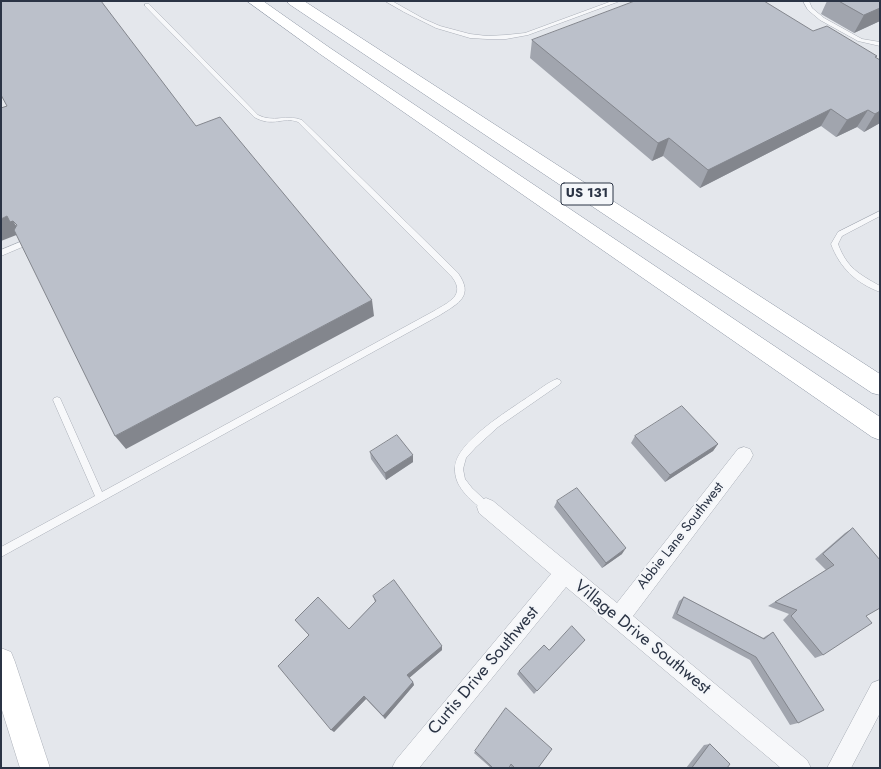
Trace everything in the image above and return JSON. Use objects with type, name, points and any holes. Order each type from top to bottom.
[{"type":"main road","name":"US 131","points":[[254,1],[332,56],[880,430]]},
{"type":"main road","name":"US 131","points":[[294,1],[880,386]]},
{"type":"main road","points":[[1,662],[34,768]]},
{"type":"street","name":"Abbie Lane Southwest","points":[[618,617],[744,455]]},
{"type":"street","name":"Village Drive Southwest","points":[[486,507],[564,574],[618,617],[799,768]]},
{"type":"street","name":"Curtis Drive Southwest","points":[[404,768],[564,574]]},
{"type":"street","points":[[839,768],[880,691]]},
{"type":"lane","points":[[388,1],[446,31],[486,38],[511,37],[526,34],[617,1]]},
{"type":"lane","points":[[806,1],[810,9],[822,19],[860,40],[880,44]]},
{"type":"lane","points":[[1,552],[438,313],[457,299],[463,289],[462,284],[455,275],[300,122],[293,119],[266,122],[256,116],[147,5]]},
{"type":"lane","points":[[880,213],[840,234],[834,244],[837,254],[846,269],[880,289]]},
{"type":"lane","points":[[1,253],[25,243]]},
{"type":"lane","points":[[486,507],[466,488],[461,480],[459,471],[460,462],[464,454],[488,431],[557,382]]},
{"type":"lane","points":[[57,400],[100,497]]},
{"type":"building","points":[[1,1],[101,1],[196,126],[220,117],[372,300],[115,436],[14,230],[17,225],[13,221],[10,222],[7,216],[1,219],[1,108],[7,106],[1,95]]},
{"type":"building","points":[[635,1],[764,1],[813,31],[827,26],[877,56],[875,57],[880,60],[880,111],[875,114],[868,110],[847,120],[831,109],[708,170],[669,138],[658,143],[532,40]]},
{"type":"building","points":[[839,1],[880,1],[880,8],[864,15]]},
{"type":"building","points":[[682,406],[718,444],[670,475],[635,436]]},
{"type":"building","points":[[397,435],[413,455],[385,473],[370,452]]},
{"type":"building","points":[[577,488],[626,548],[606,563],[557,501]]},
{"type":"building","points":[[853,528],[880,560],[880,608],[866,616],[872,623],[823,655],[791,616],[797,610],[775,602],[834,565],[823,554]]},
{"type":"building","points":[[394,580],[442,646],[407,675],[413,682],[383,716],[364,696],[331,730],[278,666],[309,635],[295,620],[318,597],[349,629],[376,601],[373,596]]},
{"type":"building","points":[[684,597],[764,639],[773,632],[824,710],[798,723],[756,657],[677,614]]},
{"type":"building","points":[[572,626],[585,640],[537,691],[519,671],[544,645],[549,650]]},
{"type":"building","points":[[506,708],[552,749],[538,768],[515,768],[511,764],[509,768],[493,768],[475,751]]},
{"type":"building","points":[[710,744],[730,764],[727,768],[692,768]]}]
